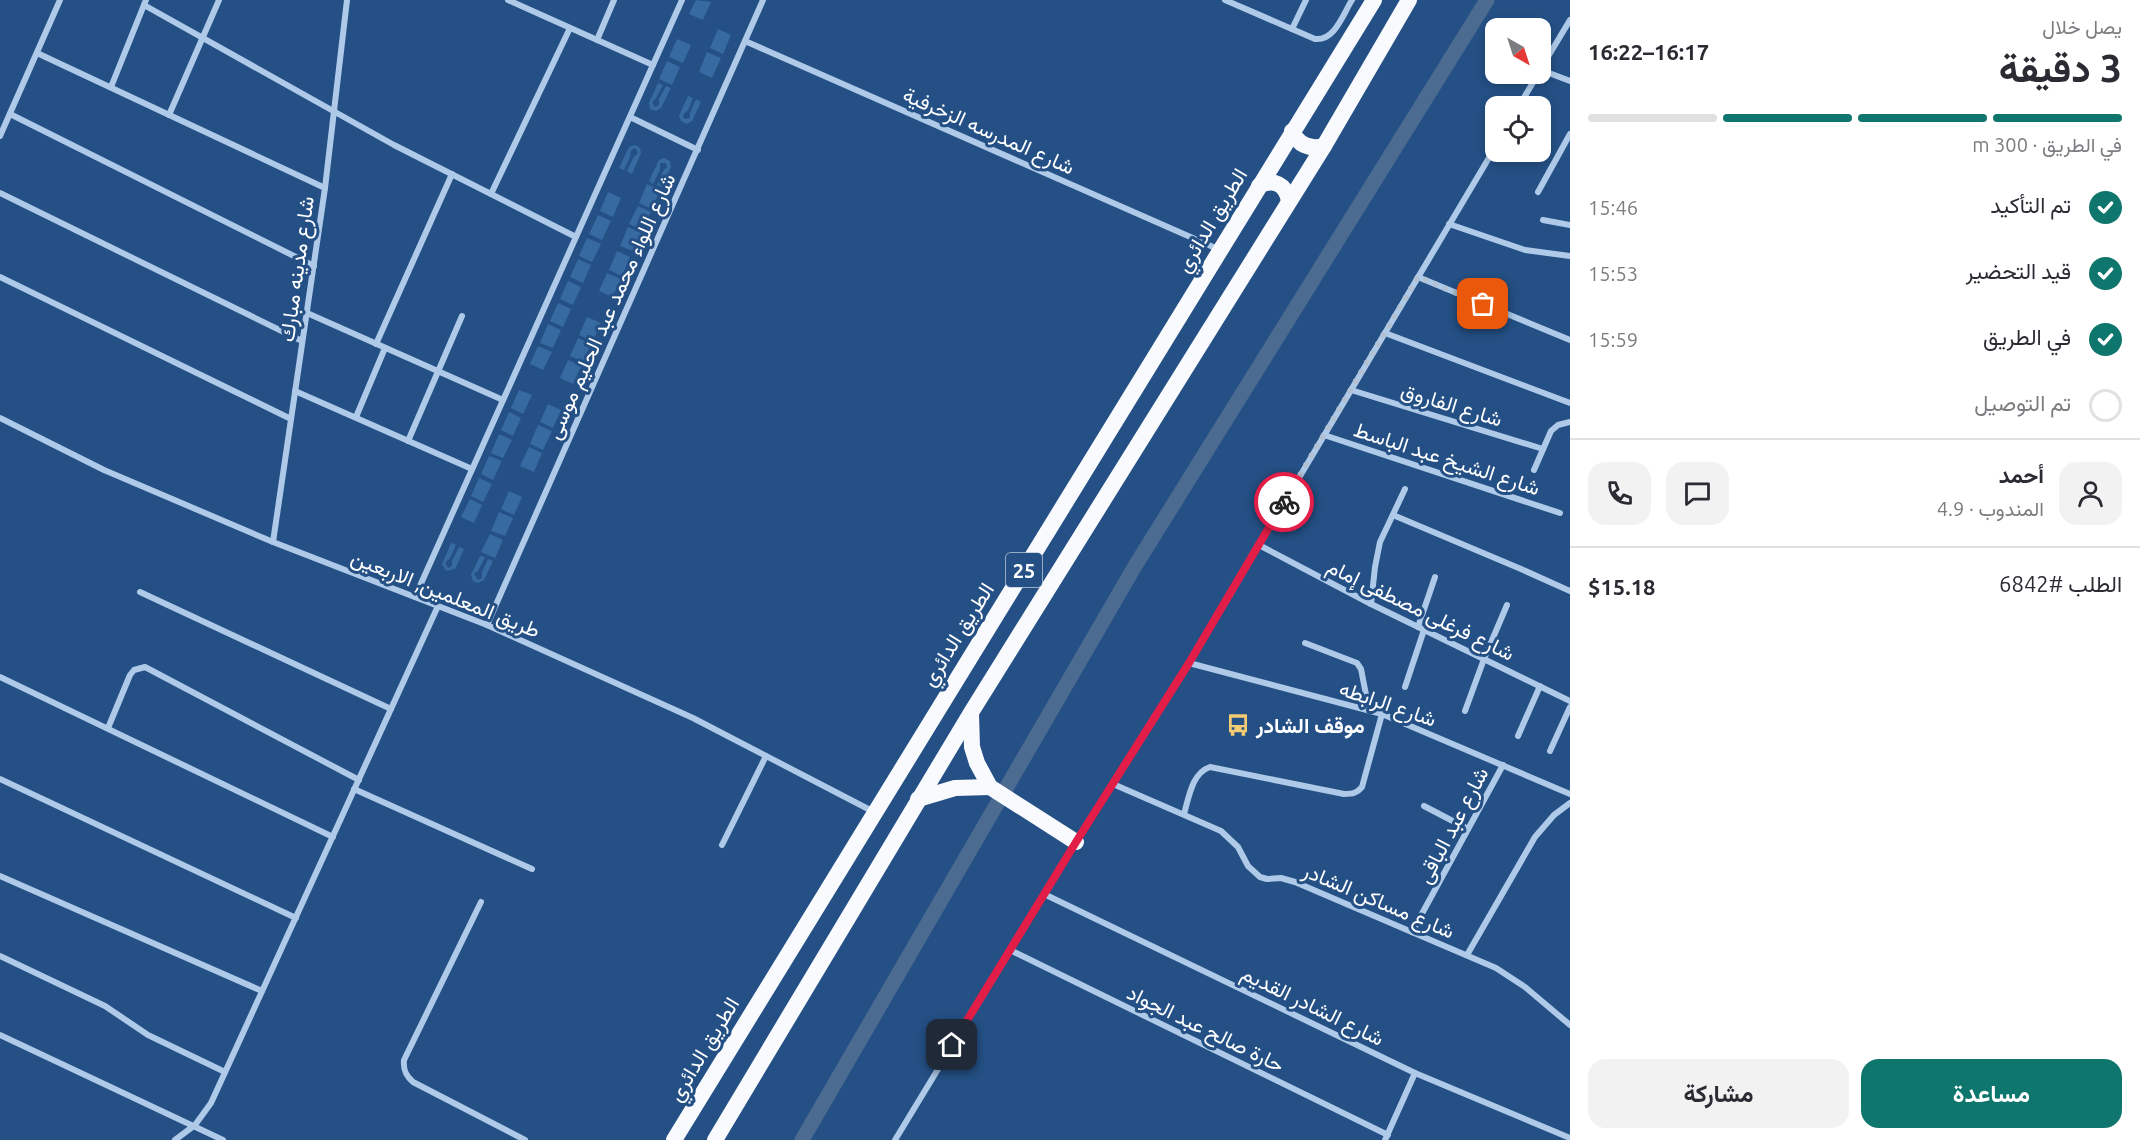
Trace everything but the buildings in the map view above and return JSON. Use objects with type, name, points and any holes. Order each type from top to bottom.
[{"type":"highway","name":"الطريق الدائري","points":[[674,1140],[1374,0]]},
{"type":"highway","name":"25","points":[[715,1140],[918,799],[1324,146],[1409,0]]},
{"type":"highway","points":[[1292,131],[1294,137],[1304,146],[1317,148],[1324,146]]},
{"type":"highway","points":[[1259,186],[1272,182],[1279,184],[1284,188],[1289,201]]},
{"type":"highway","points":[[972,711],[972,747],[977,763],[990,787],[1076,842]]},
{"type":"highway","points":[[918,799],[955,788],[990,787]]},
{"type":"street","points":[[0,136],[60,0]]},
{"type":"street","points":[[169,115],[219,0]]},
{"type":"street","name":"شارع مدينه مبارك","points":[[273,542],[325,189],[346,0]]},
{"type":"street","points":[[508,0],[653,65]]},
{"type":"street","points":[[597,40],[614,0]]},
{"type":"street","points":[[415,597],[682,0]]},
{"type":"street","name":"شارع اللواء محمد عبد الحليم موسى","points":[[487,625],[763,0]]},
{"type":"street","points":[[1225,0],[1315,39],[1326,38],[1333,31],[1352,0]]},
{"type":"street","points":[[1292,29],[1306,0]]},
{"type":"street","points":[[111,87],[145,2],[394,145],[576,237]]},
{"type":"street","points":[[1551,52],[1570,20]]},
{"type":"street","points":[[491,194],[570,28]]},
{"type":"street","name":"شارع المدرسه الزخرفية","points":[[745,41],[1220,250]]},
{"type":"street","points":[[37,53],[325,189]]},
{"type":"street","points":[[1551,75],[1570,81]]},
{"type":"street","points":[[10,114],[314,266]]},
{"type":"street","points":[[630,117],[698,150]]},
{"type":"street","points":[[1538,192],[1570,134]]},
{"type":"street","points":[[895,1140],[1076,842],[1189,663],[1486,162]]},
{"type":"street","points":[[376,344],[452,174]]},
{"type":"street","points":[[0,193],[302,341]]},
{"type":"street","points":[[1544,220],[1570,225]]},
{"type":"street","points":[[1449,224],[1525,250],[1570,256]]},
{"type":"street","points":[[0,277],[291,419]]},
{"type":"street","points":[[1418,277],[1570,340]]},
{"type":"street","points":[[307,313],[503,400]]},
{"type":"street","points":[[408,441],[462,316]]},
{"type":"street","points":[[1385,333],[1570,403]]},
{"type":"street","points":[[356,417],[385,348]]},
{"type":"street","name":"شارع الفاروق","points":[[1351,390],[1543,449]]},
{"type":"street","points":[[295,391],[472,469]]},
{"type":"street","name":"طريق المعلمين, الاربعين","points":[[0,418],[104,470],[273,542],[487,625],[693,718],[874,812]]},
{"type":"street","points":[[1534,470],[1551,431],[1558,425],[1570,422]]},
{"type":"street","name":"شارع الشيخ عبد الباسط","points":[[1324,435],[1560,513]]},
{"type":"street","points":[[1371,604],[1377,554],[1405,489]]},
{"type":"street","points":[[1393,515],[1570,591]]},
{"type":"street","name":"شارع فرغلى مصطفى إمام","points":[[1259,545],[1371,604],[1570,701]]},
{"type":"street","points":[[1405,687],[1435,577]]},
{"type":"street","points":[[140,592],[391,709]]},
{"type":"street","points":[[1465,711],[1507,605]]},
{"type":"street","points":[[175,1140],[195,1125],[207,1110],[438,606]]},
{"type":"street","points":[[1305,643],[1357,663],[1369,710]]},
{"type":"street","name":"شارع الرابطه","points":[[1189,663],[1382,714],[1570,794]]},
{"type":"street","points":[[108,728],[130,675],[139,668],[145,667],[359,780]]},
{"type":"street","points":[[0,677],[333,837]]},
{"type":"street","points":[[1518,736],[1540,686]]},
{"type":"street","points":[[1550,751],[1570,706]]},
{"type":"street","points":[[1184,814],[1196,777],[1201,770],[1210,767],[1344,794],[1359,791],[1382,714]]},
{"type":"street","points":[[722,845],[766,756]]},
{"type":"street","name":"شارع عبد الباقى","points":[[1412,932],[1503,765]]},
{"type":"street","points":[[0,779],[296,918]]},
{"type":"street","name":"شارع مساكن الشادر","points":[[1113,784],[1214,827],[1238,847],[1248,866],[1260,876],[1295,882],[1467,955],[1511,977],[1570,1025]]},
{"type":"street","points":[[354,789],[532,869]]},
{"type":"street","points":[[1467,955],[1534,837],[1554,815],[1570,803]]},
{"type":"street","points":[[1424,806],[1468,829]]},
{"type":"street","points":[[0,876],[262,991]]},
{"type":"street","name":"شارع الشادر القديم","points":[[1044,894],[1415,1073],[1559,1137],[1570,1138]]},
{"type":"street","points":[[481,902],[404,1060],[405,1072],[413,1082],[525,1140]]},
{"type":"street","name":"حارة صالح عبد الجواد","points":[[1010,950],[1387,1138]]},
{"type":"street","points":[[0,956],[105,1006],[148,1035],[225,1072]]},
{"type":"street","points":[[0,1035],[223,1140]]},
{"type":"street","points":[[1387,1138],[1415,1073]]},
{"type":"shaded area","points":[[696,0],[711,2],[703,20],[689,14]]},
{"type":"shaded area","points":[[718,29],[731,35],[723,54],[710,48]]},
{"type":"shaded area","points":[[677,39],[691,45],[683,63],[669,57]]},
{"type":"shaded area","points":[[707,52],[721,58],[712,78],[699,72]]},
{"type":"shaded area","points":[[667,61],[680,67],[672,85],[659,79]]},
{"type":"shaded area","points":[[658,83],[663,85],[652,102],[655,107],[659,105],[659,99],[666,86],[671,88],[661,108],[656,111],[650,109],[649,103]]},
{"type":"shaded area","points":[[688,96],[693,98],[683,115],[684,119],[690,118],[696,99],[701,102],[692,121],[687,124],[681,121],[679,116]]},
{"type":"shaded area","points":[[635,145],[640,148],[641,153],[632,174],[627,171],[638,153],[635,148],[631,150],[624,170],[619,168],[629,147]]},
{"type":"shaded area","points":[[664,158],[670,161],[671,167],[662,187],[657,185],[667,167],[666,163],[660,163],[660,170],[653,184],[649,181],[659,160]]},
{"type":"shaded area","points":[[647,184],[660,190],[652,209],[639,203]]},
{"type":"shaded area","points":[[608,192],[621,198],[613,217],[600,211]]},
{"type":"shaded area","points":[[638,206],[651,212],[642,230],[629,224]]},
{"type":"shaded area","points":[[598,215],[611,221],[602,240],[589,234]]},
{"type":"shaded area","points":[[628,227],[641,233],[633,251],[620,246]]},
{"type":"shaded area","points":[[587,238],[601,244],[592,262],[579,256]]},
{"type":"shaded area","points":[[617,251],[630,257],[622,276],[609,270]]},
{"type":"shaded area","points":[[578,259],[591,265],[583,283],[570,277]]},
{"type":"shaded area","points":[[607,273],[621,279],[612,297],[599,291]]},
{"type":"shaded area","points":[[568,281],[581,287],[573,305],[560,299]]},
{"type":"shaded area","points":[[558,303],[571,309],[563,327],[550,321]]},
{"type":"shaded area","points":[[587,317],[601,323],[593,341],[579,335]]},
{"type":"shaded area","points":[[548,324],[561,330],[553,348],[540,343]]},
{"type":"shaded area","points":[[578,338],[591,344],[583,362],[570,356]]},
{"type":"shaded area","points":[[538,346],[552,352],[543,370],[530,364]]},
{"type":"shaded area","points":[[568,360],[581,366],[573,384],[560,378]]},
{"type":"shaded area","points":[[519,390],[532,395],[523,414],[511,408]]},
{"type":"shaded area","points":[[548,404],[561,410],[553,428],[540,422]]},
{"type":"shaded area","points":[[509,412],[521,418],[513,436],[501,430]]},
{"type":"shaded area","points":[[538,425],[552,431],[543,450],[530,444]]},
{"type":"shaded area","points":[[499,434],[512,440],[503,458],[491,453]]},
{"type":"shaded area","points":[[529,447],[542,453],[534,472],[520,466]]},
{"type":"shaded area","points":[[489,456],[502,461],[493,480],[481,474]]},
{"type":"shaded area","points":[[479,478],[492,484],[483,502],[471,496]]},
{"type":"shaded area","points":[[509,491],[522,497],[514,515],[501,509]]},
{"type":"shaded area","points":[[470,499],[482,505],[474,523],[461,517]]},
{"type":"shaded area","points":[[499,512],[513,518],[505,536],[491,531]]},
{"type":"shaded area","points":[[490,534],[503,540],[495,558],[481,552]]},
{"type":"shaded area","points":[[451,543],[456,545],[445,563],[448,568],[452,566],[459,547],[464,549],[455,569],[446,571],[442,564]]},
{"type":"shaded area","points":[[480,556],[485,557],[474,574],[478,580],[482,578],[482,572],[488,559],[493,561],[484,580],[478,583],[473,581],[471,575]]},
{"type":"waterway","points":[[802,1140],[1135,566],[1487,0]]},
{"type":"way so far","points":[[1284,502],[1418,277],[1483,304]]},
{"type":"place","name":"موقف الشادر","points":[[1238,725]]},
{"type":"route","points":[[952,1045],[1189,663],[1284,502]]}]
